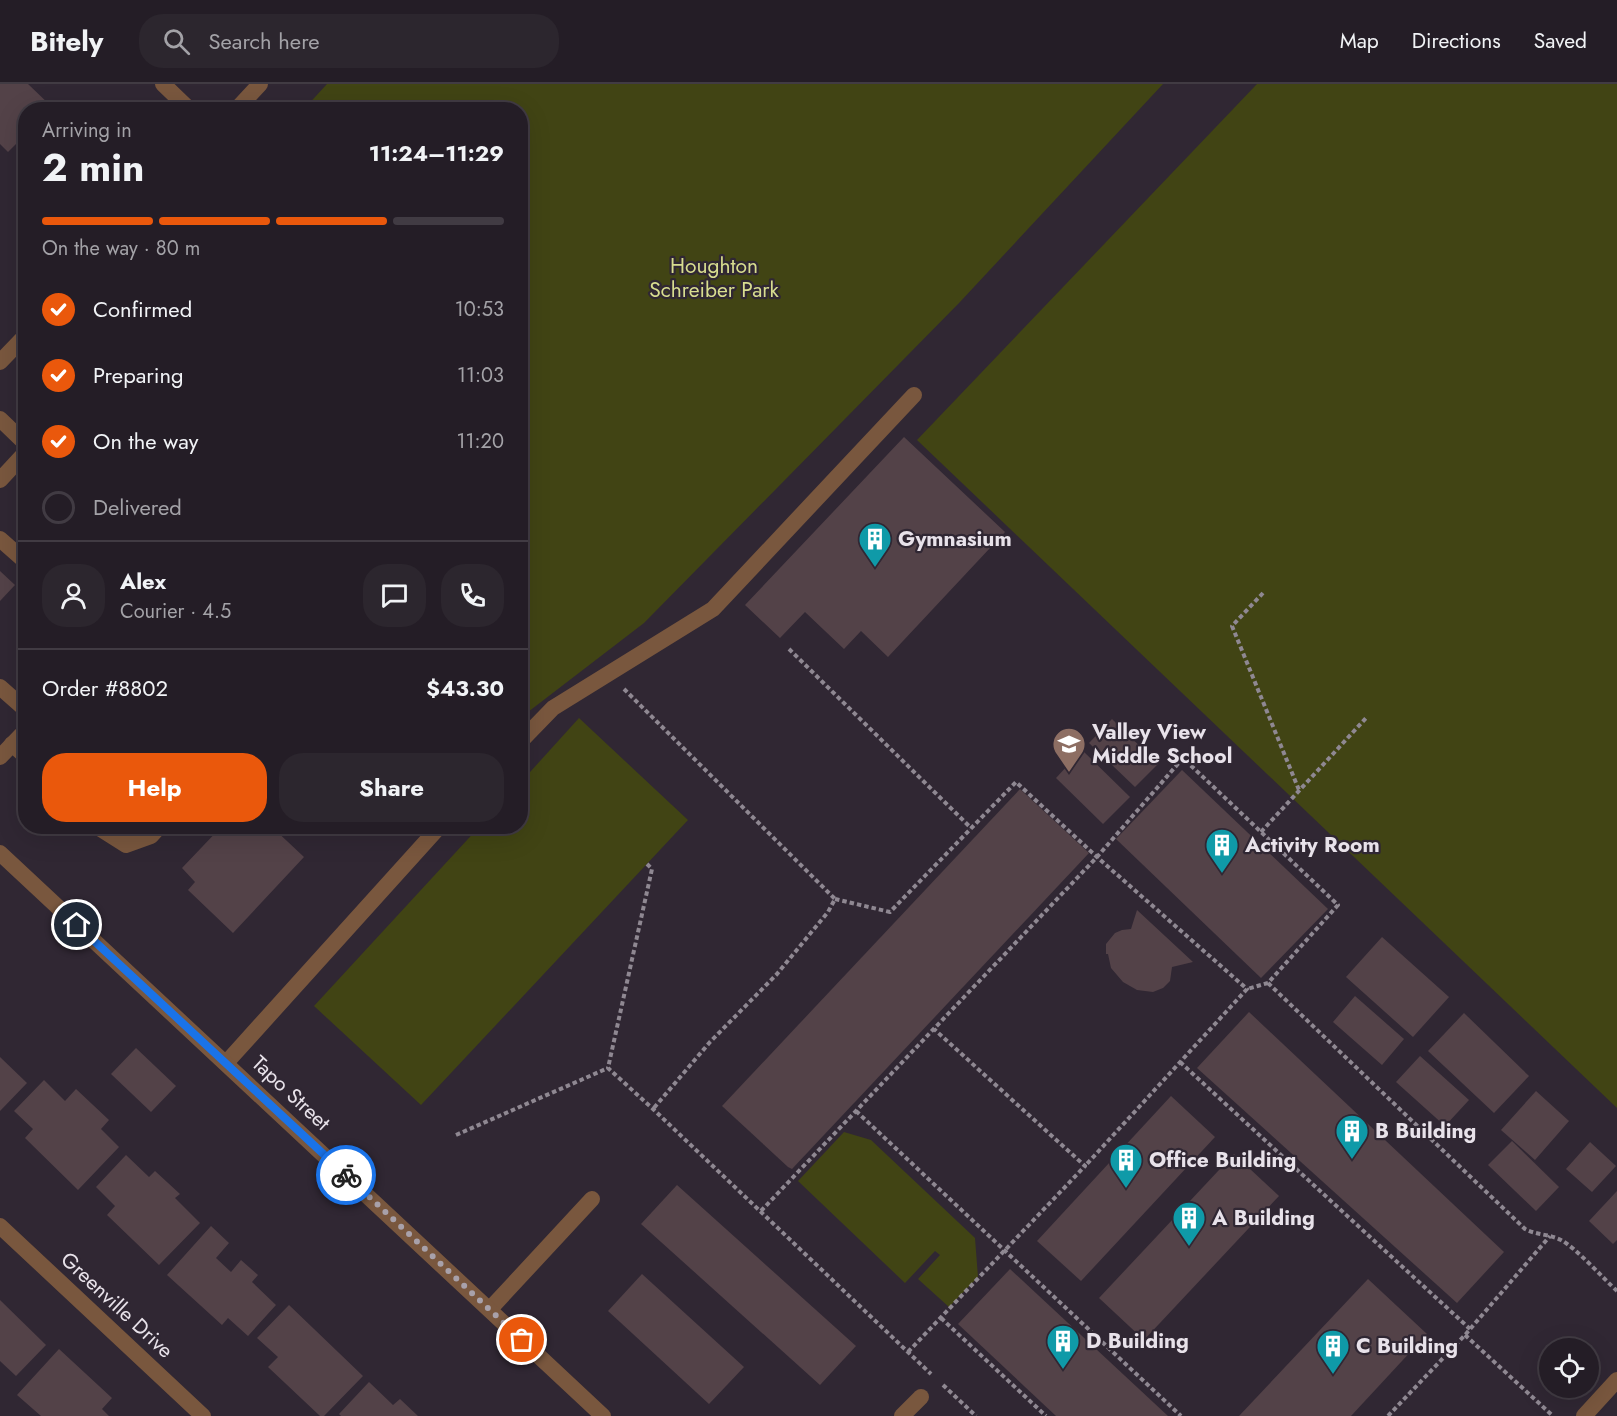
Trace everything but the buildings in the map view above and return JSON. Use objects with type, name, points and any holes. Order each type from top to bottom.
[{"type":"street","points":[[163,84],[182,102]]},
{"type":"street","points":[[243,102],[260,84]]},
{"type":"street","points":[[0,362],[18,343]]},
{"type":"street","points":[[528,734],[554,708],[713,609],[914,395]]},
{"type":"street","points":[[0,419],[18,436]]},
{"type":"street","points":[[0,480],[18,461]]},
{"type":"street","points":[[0,539],[18,555]]},
{"type":"street","points":[[0,687],[18,703]]},
{"type":"street","points":[[0,757],[18,738]]},
{"type":"street","points":[[12,744],[18,750]]},
{"type":"street","points":[[109,834],[126,844],[154,834]]},
{"type":"street","points":[[226,1063],[433,834]]},
{"type":"street","name":"Tapo Street","points":[[0,853],[603,1416]]},
{"type":"street","points":[[490,1310],[592,1199]]},
{"type":"street","name":"Greenville Drive","points":[[0,1226],[203,1416]]},
{"type":"street","points":[[1584,1416],[1617,1380]]},
{"type":"street","points":[[902,1416],[921,1396]]},
{"type":"path","points":[[1263,593],[1232,626],[1299,790]]},
{"type":"path","points":[[789,649],[971,828]]},
{"type":"path","points":[[609,675],[835,899],[890,912],[1016,782],[1247,989]]},
{"type":"path","points":[[1261,832],[1367,717]]},
{"type":"path","points":[[608,1068],[908,1352],[1085,1166],[1247,989],[1268,983],[1338,905],[1183,758],[1097,857],[761,1211]]},
{"type":"path","points":[[608,1068],[652,869],[647,864]]},
{"type":"path","points":[[653,1109],[710,1042],[777,974],[828,912],[835,899]]},
{"type":"path","points":[[1268,983],[1525,1229],[1563,1241],[1617,1291]]},
{"type":"path","points":[[934,1029],[1085,1166]]},
{"type":"path","points":[[1179,1062],[1470,1329]]},
{"type":"path","points":[[456,1135],[608,1068]]},
{"type":"path","points":[[856,1111],[1181,1416]]},
{"type":"path","points":[[1388,1416],[1466,1335],[1550,1236]]},
{"type":"path","points":[[941,1318],[1046,1416]]},
{"type":"path","points":[[1466,1335],[1553,1416]]},
{"type":"green space","name":"Houghton Schreiber Park","points":[[327,84],[1163,84],[960,302],[644,623],[528,712],[528,102],[310,102]]},
{"type":"green space","points":[[1257,84],[1617,84],[1617,1108],[917,440]]},
{"type":"green space","points":[[579,718],[688,820],[421,1105],[314,1006],[473,834],[528,834],[528,774]]},
{"type":"green space","points":[[844,1132],[871,1140],[975,1238],[978,1277],[949,1307],[918,1279],[940,1255],[935,1251],[905,1283],[798,1181]]},
{"type":"way so far","points":[[346,1175],[522,1340]]},
{"type":"place","name":"Gymnasium","points":[[875,568]]},
{"type":"place","name":"Valley View Middle School","points":[[1069,773]]},
{"type":"place","name":"Activity Room","points":[[1222,874]]},
{"type":"place","name":"B Building","points":[[1352,1160]]},
{"type":"place","name":"Office Building","points":[[1126,1189]]},
{"type":"place","name":"A Building","points":[[1189,1247]]},
{"type":"place","name":"D Building","points":[[1063,1370]]},
{"type":"place","name":"C Building","points":[[1333,1375]]},
{"type":"route","points":[[77,925],[346,1175]]}]
